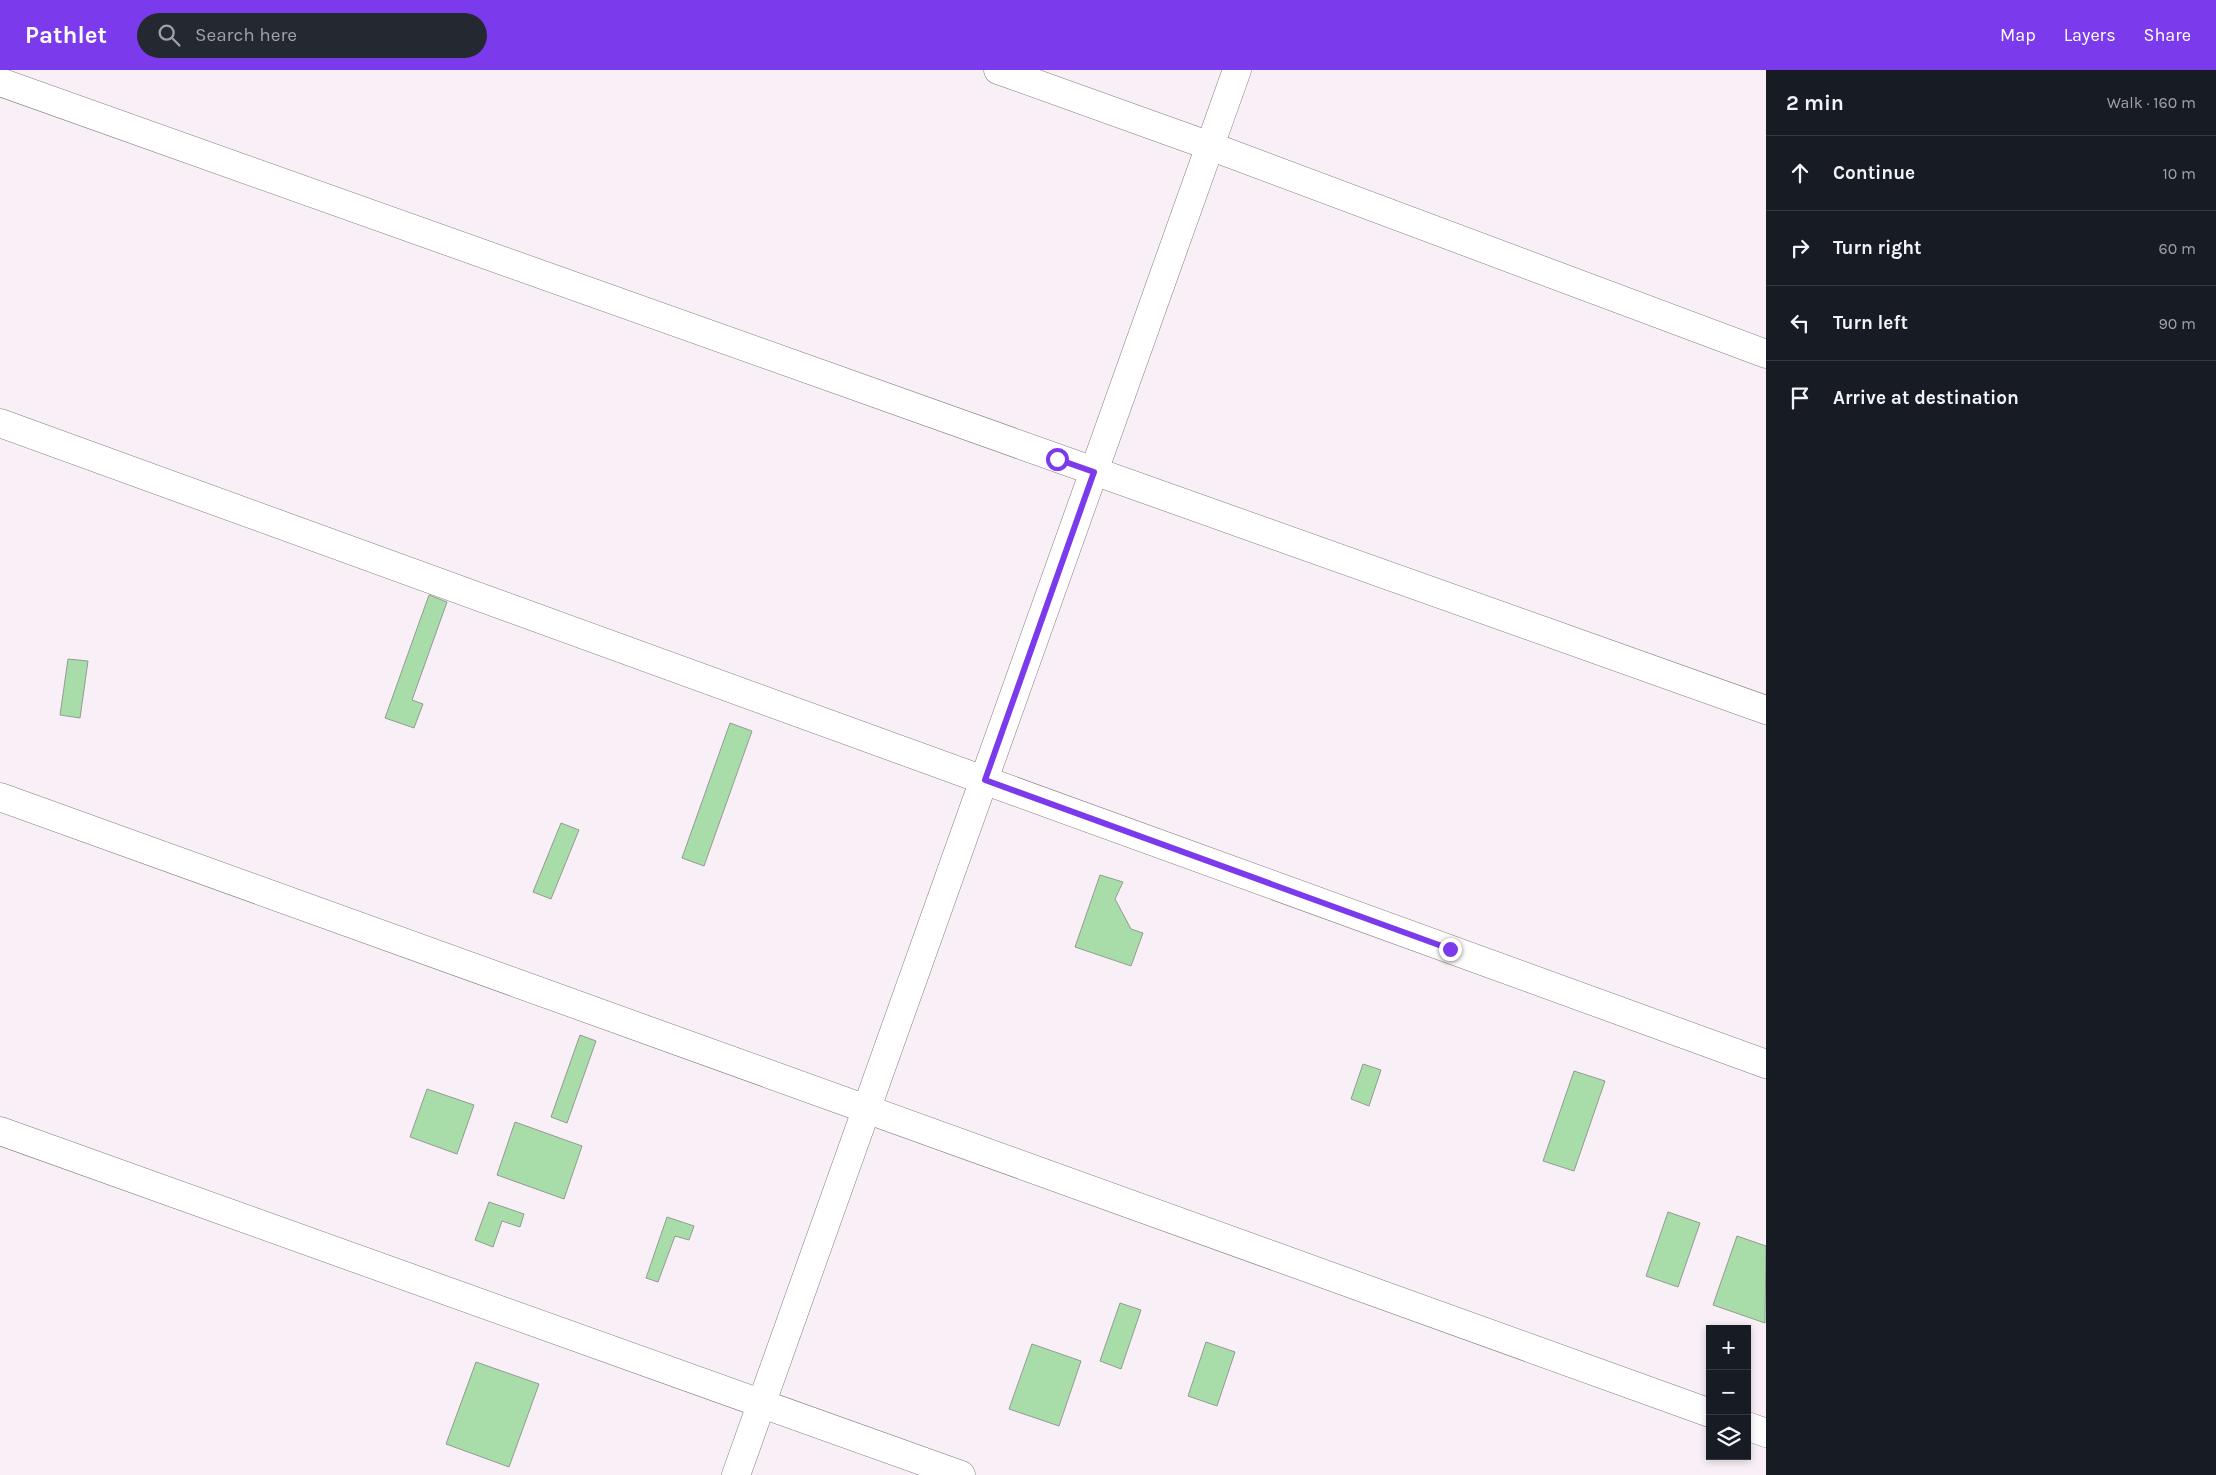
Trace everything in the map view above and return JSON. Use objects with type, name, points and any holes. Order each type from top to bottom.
[{"type":"street","points":[[998,70],[1210,146],[1766,354]]},
{"type":"street","points":[[736,1475],[1237,70]]},
{"type":"street","points":[[0,82],[1766,710]]},
{"type":"street","points":[[0,423],[1766,1064]]},
{"type":"street","points":[[0,797],[1706,1412]]},
{"type":"street","points":[[0,1131],[961,1475]]},
{"type":"street","points":[[1751,1427],[1766,1433]]},
{"type":"building","points":[[429,595],[447,602],[412,700],[423,704],[414,728],[385,718]]},
{"type":"building","points":[[68,659],[88,661],[80,718],[60,715]]},
{"type":"building","points":[[730,723],[752,731],[704,866],[682,858]]},
{"type":"building","points":[[561,823],[579,830],[551,899],[533,892]]},
{"type":"building","points":[[1100,875],[1123,882],[1115,899],[1131,929],[1143,933],[1131,966],[1075,947]]},
{"type":"building","points":[[580,1035],[596,1041],[567,1123],[551,1117]]},
{"type":"building","points":[[1363,1064],[1381,1070],[1369,1106],[1351,1099]]},
{"type":"building","points":[[1574,1071],[1605,1081],[1574,1171],[1543,1161]]},
{"type":"building","points":[[427,1089],[474,1105],[457,1154],[410,1137]]},
{"type":"building","points":[[515,1122],[582,1146],[564,1199],[497,1175]]},
{"type":"building","points":[[489,1202],[524,1214],[520,1227],[502,1221],[493,1247],[475,1240]]},
{"type":"building","points":[[1668,1212],[1700,1223],[1678,1287],[1646,1276]]},
{"type":"building","points":[[667,1217],[694,1226],[689,1240],[675,1236],[658,1282],[646,1278]]},
{"type":"building","points":[[1737,1236],[1766,1246],[1765,1323],[1713,1305]]},
{"type":"building","points":[[1120,1303],[1141,1310],[1121,1369],[1100,1361]]},
{"type":"building","points":[[1206,1342],[1235,1352],[1217,1406],[1188,1396]]},
{"type":"building","points":[[1032,1344],[1081,1361],[1059,1426],[1009,1409]]},
{"type":"building","points":[[476,1362],[539,1384],[509,1467],[446,1444]]},
{"type":"route","points":[[1057,459],[1094,472],[985,780],[1450,949]]}]
